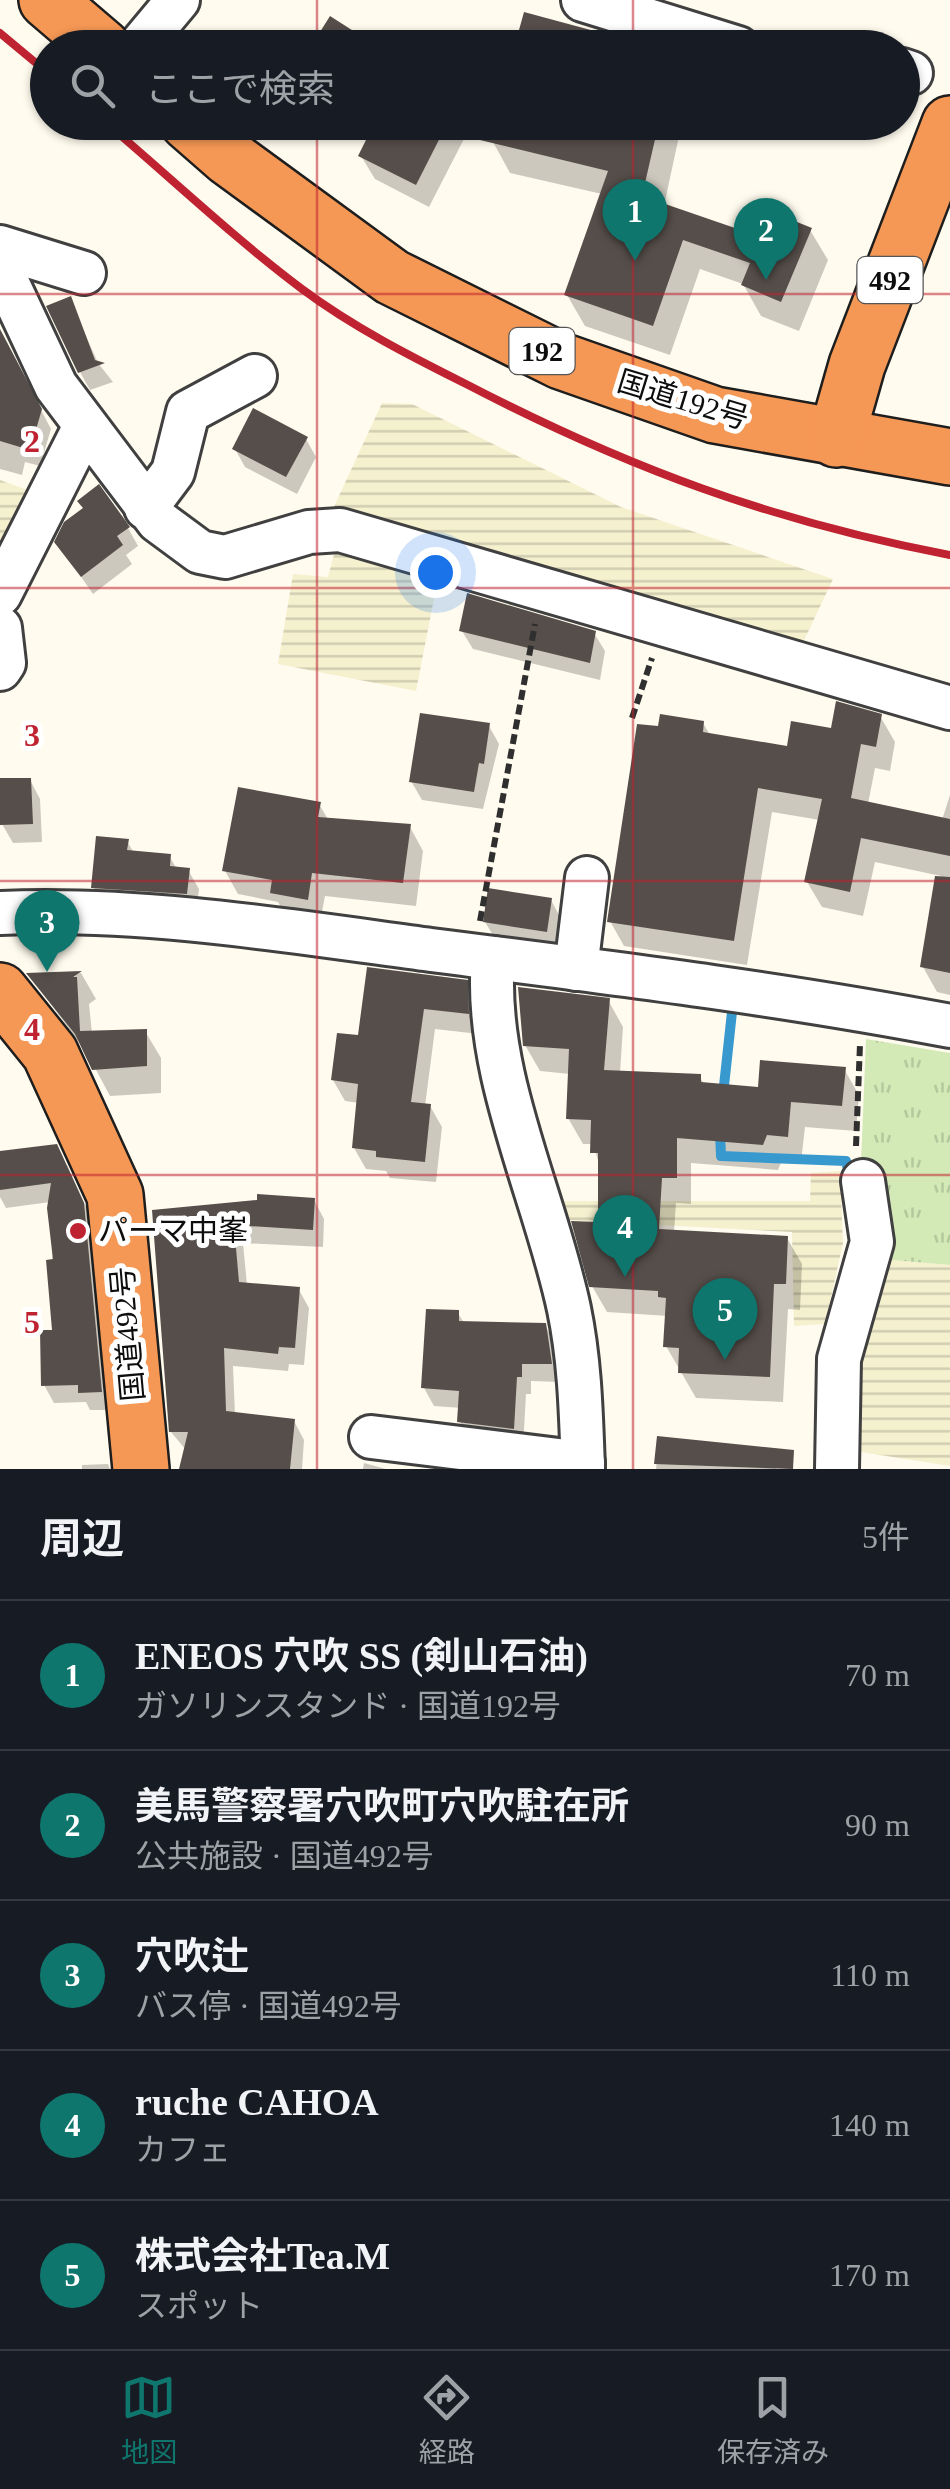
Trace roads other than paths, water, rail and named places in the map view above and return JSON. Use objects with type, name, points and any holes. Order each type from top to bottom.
[{"type":"highway","points":[[47,0],[81,30]]},
{"type":"highway","name":"492","points":[[836,439],[857,364],[950,124]]},
{"type":"highway","name":"国道192号","points":[[209,140],[392,277],[562,361],[715,415],[950,457]]},
{"type":"highway","name":"国道492号","points":[[0,991],[50,1053],[116,1195],[141,1469]]},
{"type":"street","points":[[153,30],[178,0]]},
{"type":"street","points":[[582,0],[664,14],[699,30]]},
{"type":"street","points":[[0,247],[84,274]]},
{"type":"street","points":[[0,267],[56,386],[84,428],[146,508],[200,552],[226,558],[309,532],[340,530],[950,708]]},
{"type":"street","points":[[146,508],[172,472],[188,412],[255,376]]},
{"type":"street","points":[[0,594],[84,428]]},
{"type":"street","points":[[0,628],[0,669]]},
{"type":"street","points":[[576,969],[587,878]]},
{"type":"street","points":[[0,913],[46,911],[250,926],[861,1009],[950,1026]]},
{"type":"street","points":[[371,1437],[583,1466],[580,1384],[568,1308],[493,1032],[484,957]]},
{"type":"street","points":[[838,1469],[840,1359],[872,1242],[863,1181]]},
{"type":"waterway","points":[[723,1095],[732,1012]]},
{"type":"waterway","points":[[720,1132],[721,1156],[846,1161],[850,1178]]},
{"type":"railway","points":[[0,33],[30,58]]},
{"type":"railway","points":[[126,140],[302,289],[424,363],[585,441],[702,488],[822,526],[950,555]]},
{"type":"place","name":"ENEOS 穴吹 SS (剣山石油)","points":[[635,261]]},
{"type":"place","name":"美馬警察署穴吹町穴吹駐在所","points":[[766,280]]},
{"type":"place","name":"穴吹辻","points":[[47,972]]},
{"type":"place","name":"パーマ中峯","points":[[78,1231]]},
{"type":"place","name":"ruche CAHOA","points":[[625,1277]]},
{"type":"place","name":"株式会社Tea.M","points":[[725,1360]]}]
